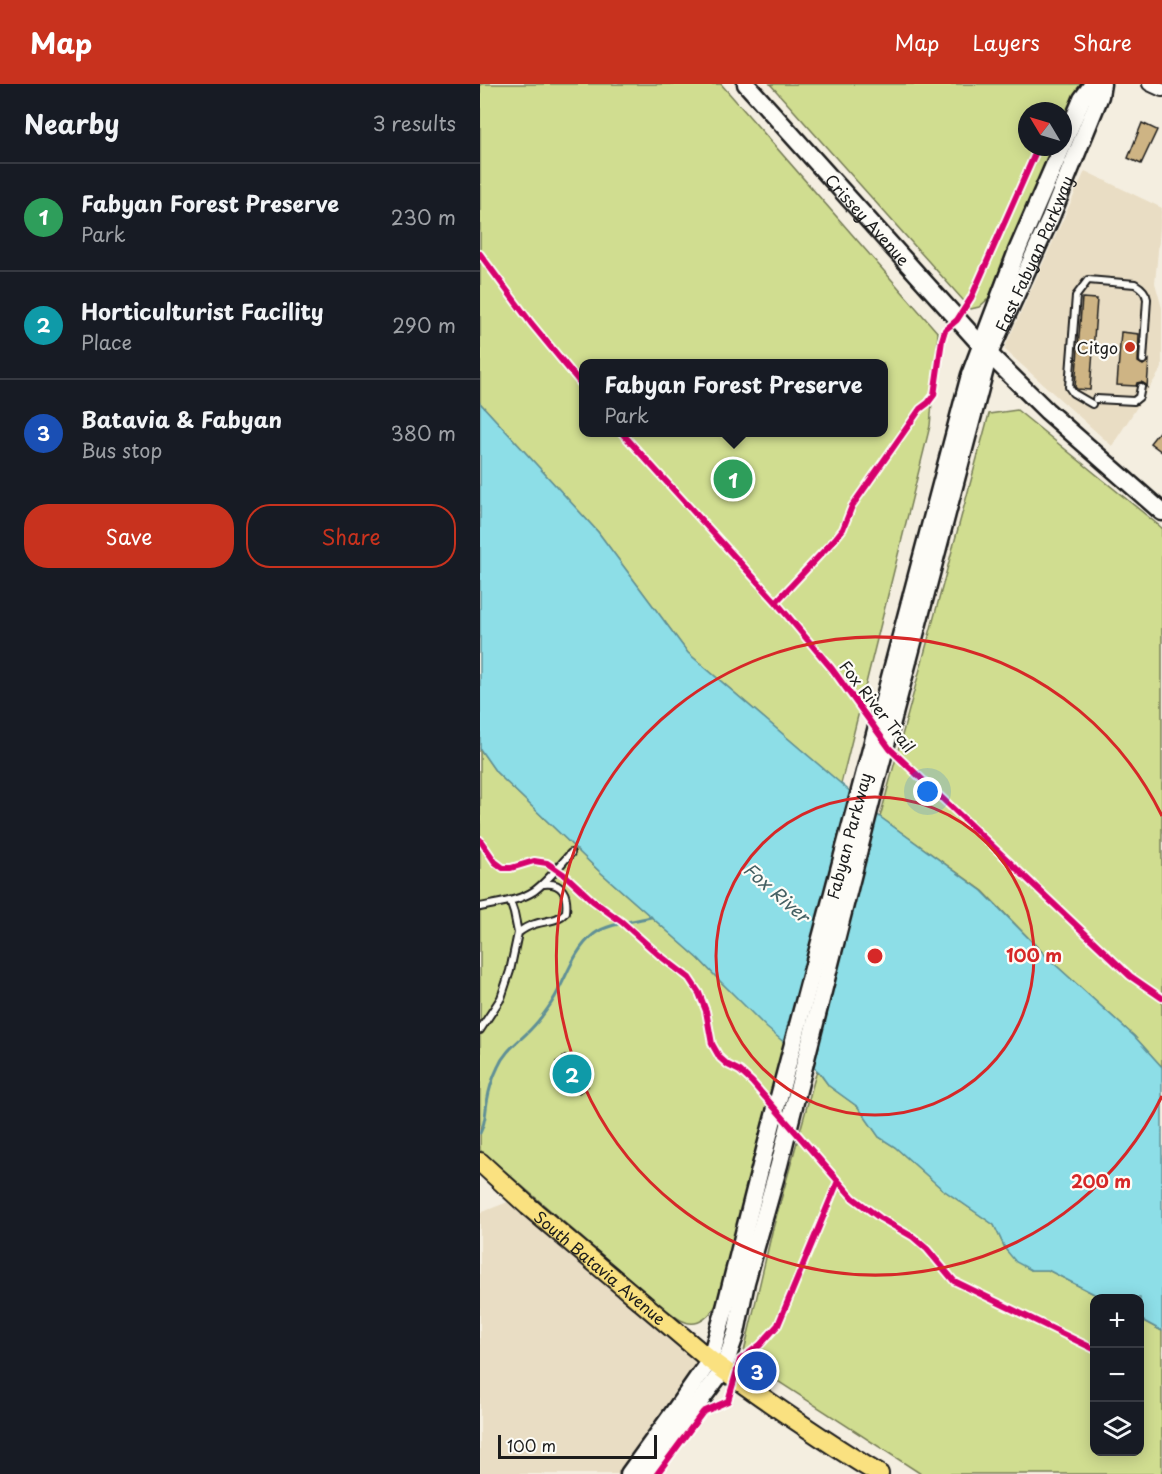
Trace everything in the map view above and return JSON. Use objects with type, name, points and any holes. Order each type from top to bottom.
[{"type":"main road","name":"Crissey Avenue","points":[[746,84],[985,350],[1047,411],[1162,512]]},
{"type":"main road","name":"East Fabyan Parkway","points":[[1072,122],[1082,99],[1093,84]]},
{"type":"main road","name":"East Fabyan Parkway","points":[[985,350],[1050,219],[1100,96],[1102,84]]},
{"type":"main road","name":"East Fabyan Parkway","points":[[985,350],[1017,251],[1058,156]]},
{"type":"main road","name":"Fabyan Parkway","points":[[717,1365],[736,1333],[774,1147],[935,528],[985,350]]},
{"type":"main road","name":"South Batavia Avenue","points":[[480,1162],[534,1212],[717,1365],[832,1446],[879,1474]]},
{"type":"main road","points":[[629,1474],[671,1416],[717,1365]]},
{"type":"main road","points":[[646,1474],[717,1365]]},
{"type":"street","points":[[1149,84],[1162,90]]},
{"type":"lane","points":[[1141,387],[1139,397],[1134,401],[1094,402],[1073,393],[1069,387],[1076,296],[1088,280],[1136,285],[1145,292],[1147,299],[1143,360]]},
{"type":"lane","points":[[480,907],[510,901],[534,891],[571,853]]},
{"type":"lane","points":[[518,933],[536,923],[556,920],[566,912],[566,898],[562,890],[552,883],[543,884]]},
{"type":"lane","points":[[480,1030],[501,998],[510,971],[518,933],[510,901]]},
{"type":"shaded area","points":[[1085,171],[1162,208],[1155,283],[1162,308],[1162,368],[1112,446],[1004,349]]},
{"type":"shaded area","points":[[513,1200],[702,1361],[619,1474],[480,1474],[480,1213]]},
{"type":"green space","points":[[480,84],[721,84],[938,333],[930,426],[841,784],[688,653],[598,532],[480,403]]},
{"type":"green space","points":[[770,84],[1081,84],[1072,104],[1072,102],[1018,102],[1018,156],[1049,156],[988,299],[979,307],[971,309]]},
{"type":"green space","points":[[1017,410],[1162,528],[1162,1067],[1134,1036],[1049,959],[983,891],[880,817],[989,414]]},
{"type":"green space","points":[[480,749],[496,772],[599,871],[699,959],[785,1043],[718,1301],[709,1315],[700,1322],[683,1321],[666,1310],[480,1150]]},
{"type":"green space","points":[[817,1070],[829,1086],[858,1107],[879,1137],[895,1147],[942,1189],[994,1225],[1006,1250],[1031,1270],[1048,1270],[1094,1294],[1090,1294],[1090,1456],[1144,1456],[1144,1321],[1162,1331],[1162,1474],[921,1474],[745,1360],[743,1356],[772,1232]]},
{"type":"water","name":"Fox River","points":[[480,403],[598,532],[688,653],[880,817],[982,891],[1049,959],[1134,1036],[1162,1067],[1162,1331],[1144,1321],[1144,1294],[1094,1294],[1048,1270],[1031,1270],[1016,1262],[1006,1250],[994,1225],[942,1189],[895,1147],[879,1137],[858,1107],[829,1086],[819,1072],[767,1028],[699,959],[599,871],[496,772],[480,749]]},
{"type":"building","points":[[1142,123],[1157,130],[1141,164],[1128,158]]},
{"type":"building","name":"Citgo","points":[[1082,298],[1097,299],[1090,390],[1075,387]]},
{"type":"building","name":"Citgo","points":[[1121,332],[1139,334],[1138,362],[1143,365],[1149,360],[1147,387],[1141,382],[1136,386],[1117,385]]},
{"type":"building","points":[[1162,428],[1162,452],[1150,443]]},
{"type":"building","points":[[566,1055],[588,1086],[579,1093],[556,1062]]},
{"type":"waterway","points":[[480,1133],[490,1088],[501,1061],[548,1008],[586,941],[606,928],[651,917]]},
{"type":"cycle path","points":[[776,602],[843,529],[852,506],[920,409],[934,395],[945,330],[957,320],[971,298],[1034,156]]},
{"type":"cycle path","points":[[480,254],[531,323],[579,381]]},
{"type":"cycle path","name":"Fox River Trail","points":[[626,437],[776,602],[832,669],[890,749],[1130,976],[1162,998]]},
{"type":"cycle path","points":[[480,840],[495,862],[503,868],[534,861],[547,863],[566,876],[593,901],[689,978],[699,993],[706,1011],[712,1044],[720,1058],[752,1082],[853,1198],[880,1218],[913,1237],[927,1249],[954,1281],[1092,1348]]},
{"type":"cycle path","points":[[657,1474],[703,1412],[728,1401],[740,1360],[760,1345],[778,1325],[838,1181]]},
{"type":"place","name":"Citgo","points":[[1130,347]]},
{"type":"place","name":"Fabyan Forest Preserve","points":[[733,479]]},
{"type":"place","name":"Horticulturist Facility","points":[[572,1074]]},
{"type":"place","name":"Batavia & Fabyan","points":[[757,1371]]}]
